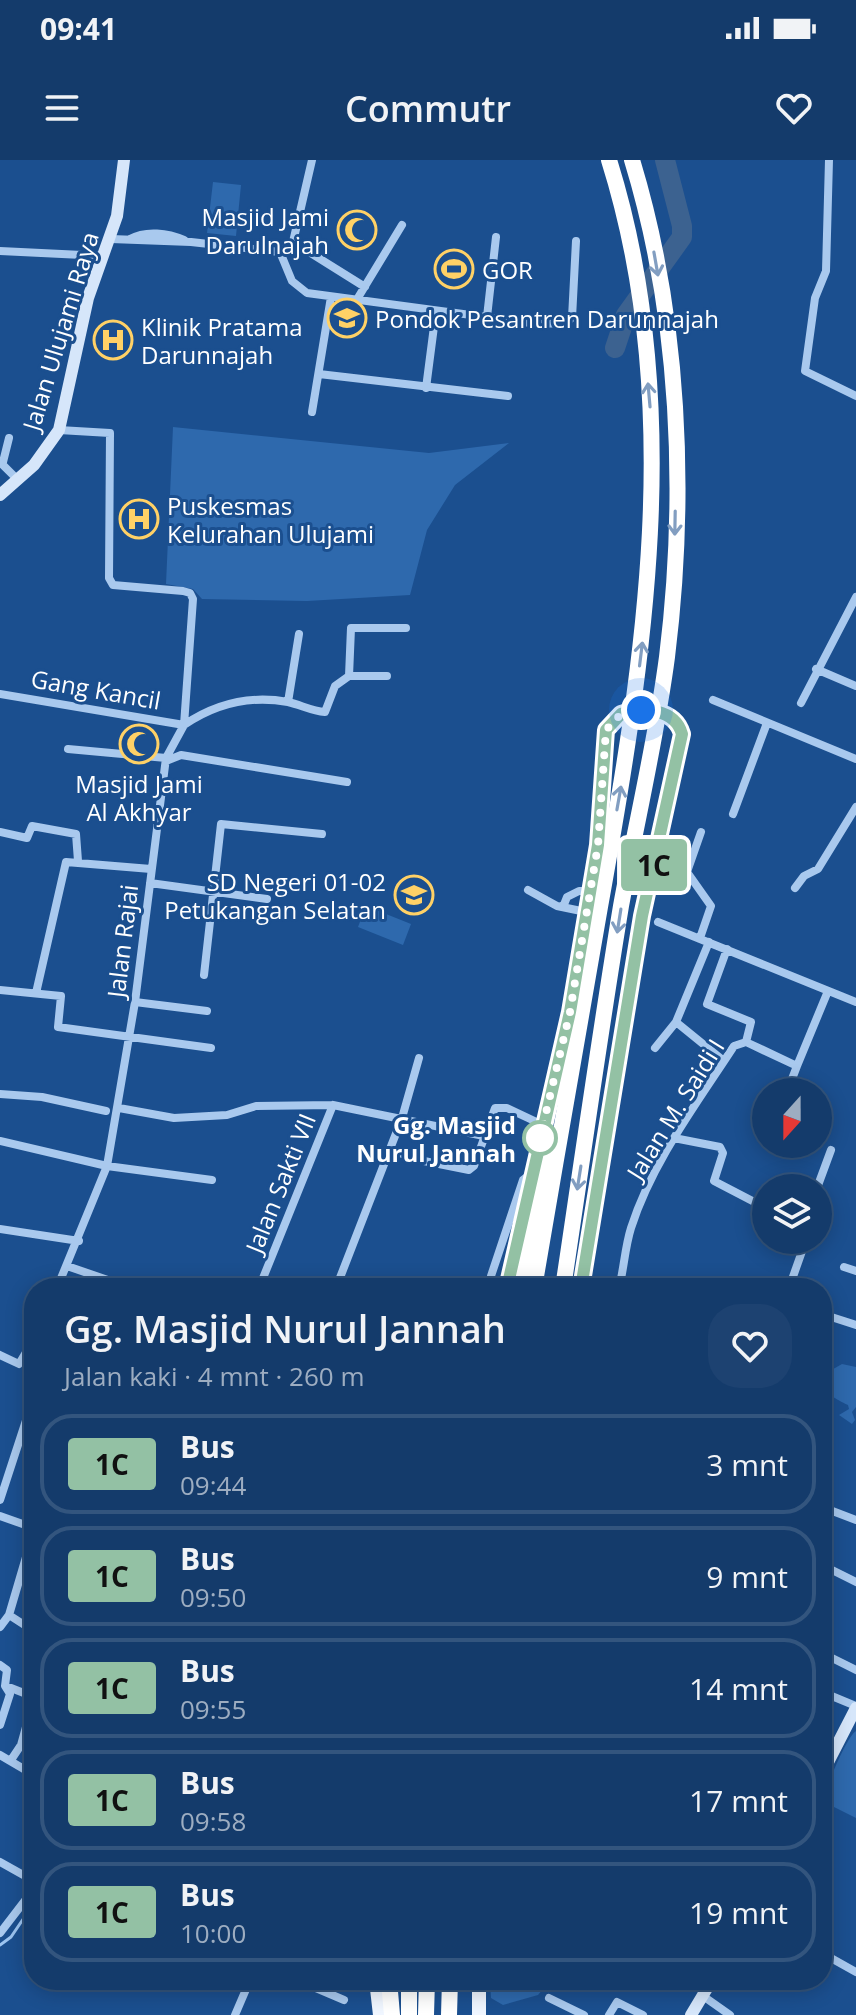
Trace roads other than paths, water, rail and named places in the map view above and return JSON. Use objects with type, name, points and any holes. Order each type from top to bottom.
[{"type":"highway","points":[[536,1278],[626,759],[648,592],[652,431],[639,303],[609,160]]},
{"type":"highway","points":[[565,1278],[621,905],[667,656],[673,589],[676,433],[668,339],[641,188],[632,160]]},
{"type":"highway","points":[[523,1278],[543,1162],[561,1131]]},
{"type":"highway","points":[[390,1990],[392,2015]]},
{"type":"highway","points":[[409,1990],[409,2015]]},
{"type":"highway","points":[[426,2015],[427,1990]]},
{"type":"highway","points":[[449,2015],[450,1990]]},
{"type":"main road","points":[[509,1278],[570,1012],[598,845],[606,730],[621,714],[655,711],[673,718],[682,734],[642,916],[583,1278]]},
{"type":"main road","points":[[377,1990],[380,2015]]},
{"type":"main road","points":[[479,1990],[479,2015]]},
{"type":"street","name":"Jalan Ulujami Raya","points":[[0,495],[48,449],[59,430],[88,298],[111,239],[124,160]]},
{"type":"street","points":[[111,239],[130,239],[140,233],[172,235],[189,242],[280,252],[293,242],[312,160]]},
{"type":"street","points":[[829,160],[826,271],[815,298],[805,371],[856,396]]},
{"type":"street","points":[[356,301],[402,225]]},
{"type":"street","points":[[487,317],[496,237]]},
{"type":"street","points":[[280,252],[298,288],[356,301],[538,324],[570,322],[576,241]]},
{"type":"street","points":[[293,242],[365,287]]},
{"type":"street","points":[[0,251],[103,256]]},
{"type":"street","points":[[312,412],[331,297]]},
{"type":"street","points":[[426,388],[436,311]]},
{"type":"street","points":[[319,374],[508,396]]},
{"type":"street","points":[[59,430],[110,433],[109,578],[113,585],[190,593],[184,725]]},
{"type":"street","points":[[9,438],[1,462],[18,480]]},
{"type":"street","points":[[801,703],[856,597]]},
{"type":"street","points":[[349,676],[351,628],[406,628]]},
{"type":"street","points":[[288,702],[299,634]]},
{"type":"street","points":[[816,669],[856,686]]},
{"type":"street","points":[[184,725],[206,710],[223,704],[258,700],[288,702],[325,712],[335,686],[349,676],[387,676]]},
{"type":"street","name":"Gang Kancil","points":[[0,694],[184,725]]},
{"type":"street","points":[[713,700],[856,759]]},
{"type":"street","points":[[733,814],[767,723]]},
{"type":"street","name":"Jalan Rajai","points":[[62,1278],[107,1166],[135,1002],[166,760],[184,725]]},
{"type":"street","points":[[68,749],[166,760],[181,755],[347,782]]},
{"type":"street","points":[[795,888],[804,876],[818,869],[856,807]]},
{"type":"street","points":[[204,975],[221,824],[322,834]]},
{"type":"street","points":[[0,832],[27,838],[32,826],[76,834],[78,861]]},
{"type":"street","points":[[655,1048],[676,1022],[704,940],[711,906],[687,872],[701,832]]},
{"type":"street","points":[[36,993],[66,862],[151,869]]},
{"type":"street","points":[[150,883],[267,899]]},
{"type":"street","points":[[528,890],[563,907],[586,912]]},
{"type":"street","points":[[563,907],[567,897],[579,891],[590,891]]},
{"type":"street","points":[[658,922],[856,1002]]},
{"type":"street","points":[[727,949],[707,1004],[751,1022],[746,1042]]},
{"type":"street","points":[[0,990],[62,998],[58,1027],[211,1048]]},
{"type":"street","points":[[792,1078],[828,991]]},
{"type":"street","points":[[135,1002],[207,1011]]},
{"type":"street","points":[[676,1022],[724,1061]]},
{"type":"street","name":"Jalan M. Saidi I","points":[[621,1278],[631,1228],[674,1138],[738,1042],[746,1042],[797,1066]]},
{"type":"street","points":[[340,1278],[402,1118],[419,1058]]},
{"type":"street","points":[[0,1094],[42,1097],[106,1111]]},
{"type":"street","points":[[119,1108],[174,1118],[220,1114],[251,1107],[333,1105]]},
{"type":"street","name":"Jalan Sakti VII","points":[[263,1278],[333,1105],[484,1136]]},
{"type":"street","points":[[390,1150],[469,1170],[474,1166],[499,1106],[543,1125]]},
{"type":"street","points":[[674,1138],[720,1147],[723,1153],[714,1181],[752,1201]]},
{"type":"street","points":[[0,1141],[107,1166],[212,1180]]},
{"type":"street","points":[[492,1278],[523,1180],[532,1173]]},
{"type":"street","points":[[0,1229],[79,1241]]},
{"type":"street","points":[[793,1278],[801,1254]]},
{"type":"street","points":[[67,1266],[101,1278]]},
{"type":"street","points":[[844,1267],[856,1271]]},
{"type":"street","points":[[832,1317],[856,1325]]},
{"type":"street","points":[[0,1355],[19,1364],[24,1356]]},
{"type":"street","points":[[0,1500],[24,1427]]},
{"type":"street","points":[[832,1511],[856,1520]]},
{"type":"street","points":[[0,1516],[24,1525]]},
{"type":"street","points":[[832,1570],[856,1582]]},
{"type":"street","points":[[0,1627],[9,1615],[24,1580]]},
{"type":"street","points":[[9,1615],[24,1625]]},
{"type":"street","points":[[832,1658],[856,1670]]},
{"type":"street","points":[[0,1665],[7,1670],[5,1686],[10,1694],[0,1725]]},
{"type":"street","points":[[5,1686],[24,1694]]},
{"type":"street","points":[[832,1696],[856,1707],[832,1754]]},
{"type":"street","points":[[11,1760],[24,1734]]},
{"type":"street","points":[[0,1755],[24,1768]]},
{"type":"street","points":[[0,1862],[24,1869]]},
{"type":"street","points":[[0,1933],[24,1902]]},
{"type":"street","points":[[832,1959],[856,1972]]},
{"type":"street","points":[[235,2015],[246,1990]]},
{"type":"street","points":[[320,1990],[344,2000]]},
{"type":"street","points":[[691,2015],[706,1990]]},
{"type":"street","points":[[709,1990],[730,2015]]},
{"type":"street","points":[[549,1998],[584,2015]]},
{"type":"street","points":[[609,2015],[618,2002],[643,2015]]},
{"type":"waterway","points":[[615,348],[626,315],[682,237],[665,160]]},
{"type":"waterway","points":[[0,1945],[11,1937],[24,1918]]},
{"type":"place","name":"Masjid Jami Darulnajah","points":[[357,230]]},
{"type":"place","name":"GOR","points":[[454,269]]},
{"type":"place","name":"Pondok Pesantren Darunnajah","points":[[347,318]]},
{"type":"place","name":"Klinik Pratama Darunnajah","points":[[113,340]]},
{"type":"place","name":"Puskesmas Kelurahan Ulujami","points":[[139,519]]},
{"type":"place","name":"Masjid Jami Al Akhyar","points":[[139,744]]},
{"type":"place","name":"SD Negeri 01-02 Petukangan Selatan","points":[[414,895]]},
{"type":"place","name":"Gg. Masjid Nurul Jannah","points":[[540,1138]]}]
